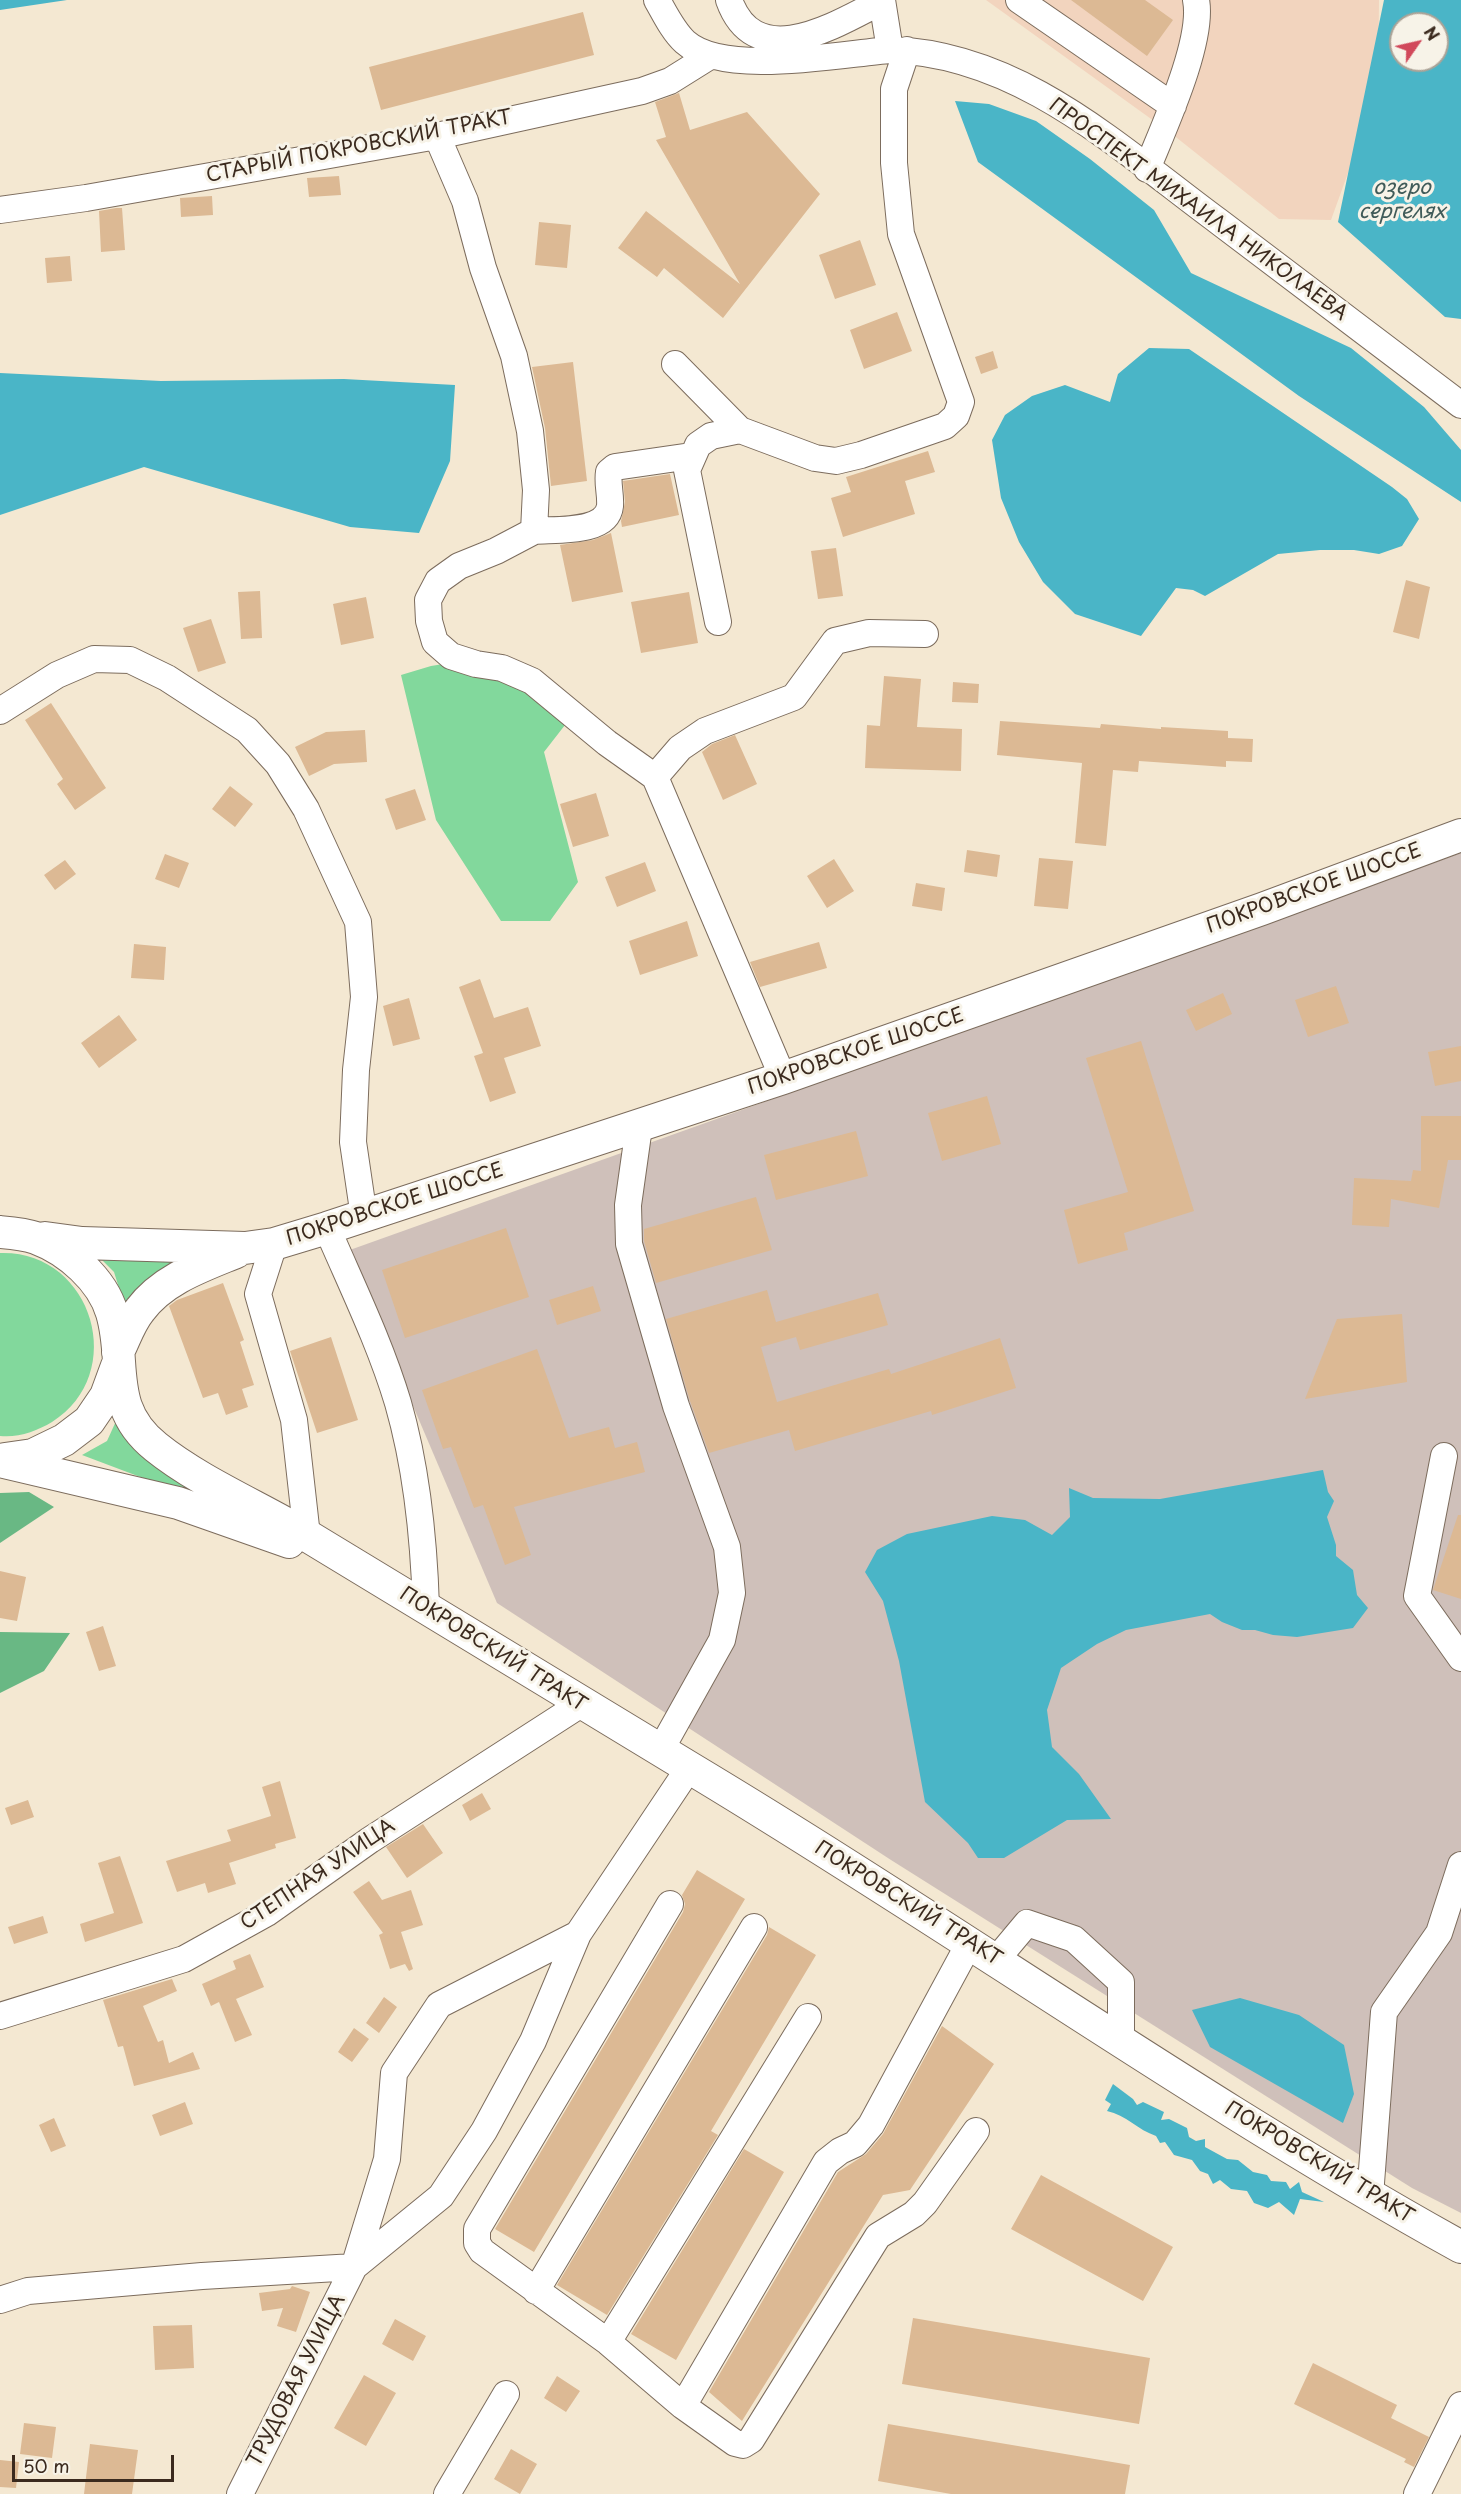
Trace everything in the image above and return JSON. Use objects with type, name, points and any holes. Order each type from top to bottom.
[{"type":"main road","name":"ПОКРОВСКОЕ ШОССЕ","points":[[0,1460],[33,1455],[64,1440],[89,1421],[106,1396],[118,1358],[138,1311],[157,1291],[191,1270],[259,1246],[327,1228],[639,1127],[783,1078],[1262,909],[1461,835]]},
{"type":"main road","name":"ПОКРОВСКОЕ ШОССЕ","points":[[0,1232],[82,1243],[259,1246]]},
{"type":"main road","points":[[32,1236],[67,1254],[95,1281],[111,1310],[120,1393],[132,1420],[151,1444],[176,1462],[352,1564]]},
{"type":"main road","points":[[0,1460],[178,1503],[352,1564]]},
{"type":"main road","name":"ПОКРОВСКИЙ ТРАКТ","points":[[352,1564],[815,1845],[1121,2043],[1370,2196],[1461,2247]]},
{"type":"street","name":"ПРОСПЕКТ МИХАИЛА НИКОЛАЕВА","points":[[657,0],[666,17],[686,43],[710,56],[778,61],[898,50],[964,60],[1024,85],[1094,128],[1461,405]]},
{"type":"street","points":[[675,364],[740,430],[815,458],[836,461],[861,455],[945,426],[956,416],[961,402],[901,234],[894,163],[894,89],[898,50],[882,0],[822,32],[787,41],[758,34],[735,16],[729,0]]},
{"type":"street","points":[[1019,0],[1173,106]]},
{"type":"street","points":[[1147,169],[1173,106],[1188,59],[1198,13],[1196,0]]},
{"type":"street","name":"СТАРЫЙ ПОКРОВСКИЙ ТРАКТ","points":[[0,210],[86,198],[437,136],[642,91],[670,81],[710,56]]},
{"type":"street","points":[[437,136],[465,201],[483,268],[514,356],[530,431],[536,490],[534,531]]},
{"type":"street","points":[[718,622],[687,470],[691,456],[698,445],[711,436],[740,430]]},
{"type":"street","points":[[691,456],[615,467],[609,472],[607,480],[610,507],[604,517],[594,526],[534,531],[496,551],[459,566],[438,581],[428,600],[429,621],[435,642],[450,656],[476,664],[502,668],[532,681],[607,743],[655,777],[783,1078]]},
{"type":"street","points":[[655,777],[680,748],[705,731],[794,697],[835,641],[869,633],[925,633]]},
{"type":"street","points":[[0,711],[57,675],[94,659],[129,660],[167,678],[247,730],[278,764],[306,809],[358,922],[364,997],[356,1071],[353,1142],[364,1216]]},
{"type":"street","points":[[639,1127],[628,1205],[629,1244],[676,1406],[727,1547],[732,1593],[722,1640],[660,1751]]},
{"type":"street","points":[[327,1228],[377,1343],[398,1404],[414,1479],[424,1556],[426,1608]]},
{"type":"street","points":[[259,1246],[258,1294],[294,1420],[307,1536]]},
{"type":"street","points":[[1444,1456],[1417,1596],[1461,1658]]},
{"type":"street","name":"СТЕПНАЯ УЛИЦА","points":[[0,2016],[184,1959],[267,1913],[370,1839],[581,1704]]},
{"type":"street","name":"ТРУДОВАЯ УЛИЦА","points":[[354,2267],[441,2196],[484,2131],[533,2041],[578,1934],[689,1768]]},
{"type":"street","points":[[1370,2196],[1384,2012],[1439,1933],[1461,1865]]},
{"type":"street","points":[[670,1904],[477,2229],[477,2243],[482,2252],[608,2342],[682,2406],[735,2443],[743,2445],[751,2440],[878,2236],[914,2214],[925,2203],[976,2131]]},
{"type":"street","points":[[996,1960],[1027,1923],[1074,1939],[1121,1982],[1121,2043]]},
{"type":"street","points":[[536,2291],[754,1927]]},
{"type":"street","name":"ТРУДОВАЯ УЛИЦА","points":[[240,2494],[354,2267],[387,2159],[394,2073],[439,2005],[578,1934]]},
{"type":"street","points":[[682,2406],[826,2162],[840,2151],[855,2144],[871,2125],[969,1944]]},
{"type":"street","points":[[608,2342],[808,2017]]},
{"type":"street","points":[[0,2300],[28,2291],[202,2276],[354,2267]]},
{"type":"street","points":[[447,2494],[506,2394]]},
{"type":"street","points":[[1417,2494],[1461,2405]]},
{"type":"shaded area","points":[[986,0],[1379,0],[1378,90],[1331,220],[1279,219],[1172,134]]},
{"type":"shaded area","points":[[1461,853],[1461,2213],[1412,2188],[891,1860],[497,1603],[347,1251]]},
{"type":"green space","points":[[487,657],[565,725],[544,752],[578,882],[550,921],[501,921],[436,820],[401,675],[431,666]]},
{"type":"green space","points":[[90,1248],[202,1249],[125,1307],[114,1272]]},
{"type":"green space","points":[[0,1253],[32,1257],[58,1271],[77,1292],[90,1318],[94,1346],[90,1374],[76,1401],[52,1422],[34,1431],[14,1436],[0,1436]]},
{"type":"green space","points":[[117,1419],[233,1512],[82,1455],[107,1441]]},
{"type":"green space","points":[[29,1492],[54,1507],[0,1543],[0,1493]]},
{"type":"green space","points":[[0,1632],[70,1633],[44,1671],[0,1693]]},
{"type":"water","points":[[0,0],[67,0],[0,10]]},
{"type":"water","name":"озеро сергелях","points":[[1384,0],[1461,0],[1461,319],[1445,317],[1338,222]]},
{"type":"water","points":[[955,101],[989,104],[1036,121],[1090,159],[1154,210],[1191,273],[1351,348],[1424,407],[1461,450],[1461,502],[1299,396],[978,162]]},
{"type":"water","points":[[1149,348],[1189,349],[1392,487],[1407,499],[1419,519],[1402,546],[1379,554],[1354,550],[1320,550],[1278,554],[1205,596],[1193,590],[1176,588],[1141,636],[1075,614],[1043,582],[1019,542],[1001,498],[992,440],[1005,415],[1032,396],[1065,385],[1110,402],[1118,374]]},
{"type":"water","points":[[0,373],[161,381],[344,379],[455,385],[450,461],[419,533],[350,527],[144,467],[0,515]]},
{"type":"water","points":[[1323,1470],[1328,1492],[1334,1501],[1327,1517],[1336,1545],[1336,1556],[1353,1570],[1357,1595],[1368,1608],[1353,1628],[1297,1637],[1273,1635],[1255,1630],[1242,1630],[1210,1614],[1126,1630],[1097,1644],[1061,1668],[1047,1710],[1052,1747],[1079,1774],[1111,1819],[1067,1820],[1004,1858],[978,1858],[968,1843],[925,1802],[899,1661],[883,1601],[865,1572],[877,1550],[907,1534],[992,1516],[1025,1520],[1052,1535],[1070,1517],[1069,1488],[1093,1498],[1160,1499]]},
{"type":"water","points":[[1240,1998],[1299,2015],[1344,2045],[1354,2094],[1343,2123],[1210,2047],[1192,2010]]},
{"type":"water","points":[[1113,2084],[1133,2099],[1137,2105],[1143,2102],[1164,2112],[1161,2120],[1169,2119],[1187,2128],[1189,2137],[1196,2141],[1205,2139],[1205,2147],[1227,2159],[1238,2160],[1253,2172],[1267,2175],[1271,2181],[1286,2182],[1290,2189],[1299,2182],[1302,2192],[1324,2202],[1300,2199],[1294,2215],[1279,2202],[1268,2208],[1254,2203],[1247,2191],[1231,2189],[1220,2180],[1213,2184],[1208,2174],[1200,2171],[1192,2160],[1174,2155],[1165,2142],[1160,2143],[1156,2136],[1107,2111],[1111,2104],[1105,2100]]},
{"type":"building","points":[[1071,0],[1145,0],[1173,20],[1147,56]]},
{"type":"building","points":[[583,12],[594,55],[381,110],[369,67]]},
{"type":"building","points":[[679,93],[690,130],[747,112],[820,194],[723,318],[664,268],[657,277],[618,248],[646,211],[740,284],[656,140],[666,137],[655,102]]},
{"type":"building","points":[[339,176],[341,195],[309,197],[307,178]]},
{"type":"building","points":[[212,196],[213,215],[181,217],[180,198]]},
{"type":"building","points":[[122,208],[125,250],[101,252],[99,211]]},
{"type":"building","points":[[539,222],[571,225],[567,268],[535,265]]},
{"type":"building","points":[[860,240],[876,285],[835,299],[819,255]]},
{"type":"building","points":[[70,256],[72,281],[47,283],[45,258]]},
{"type":"building","points":[[897,312],[912,351],[864,369],[850,330]]},
{"type":"building","points":[[993,351],[998,368],[981,374],[975,357]]},
{"type":"building","points":[[573,362],[587,481],[551,486],[545,428],[532,367]]},
{"type":"building","points":[[928,451],[935,472],[905,481],[915,514],[843,537],[831,498],[851,492],[846,477]]},
{"type":"building","points":[[670,474],[679,515],[622,527],[625,502],[623,481]]},
{"type":"building","points":[[611,533],[623,592],[572,602],[560,545],[593,540]]},
{"type":"building","points":[[836,548],[843,596],[818,599],[811,551]]},
{"type":"building","points":[[1406,580],[1430,587],[1419,639],[1393,632]]},
{"type":"building","points":[[260,591],[262,638],[241,639],[238,592]]},
{"type":"building","points":[[689,592],[698,643],[641,653],[631,602]]},
{"type":"building","points":[[366,597],[374,638],[341,645],[333,604]]},
{"type":"building","points":[[211,619],[226,663],[198,672],[183,628]]},
{"type":"building","points":[[884,676],[921,679],[917,727],[962,729],[961,771],[865,768],[867,725],[880,726]]},
{"type":"building","points":[[953,682],[979,684],[978,703],[952,702]]},
{"type":"building","points":[[51,703],[106,788],[75,810],[57,784],[63,779],[25,720]]},
{"type":"building","points":[[1000,721],[1100,728],[1101,724],[1228,731],[1228,738],[1253,739],[1252,762],[1226,761],[1226,767],[1139,761],[1138,772],[1113,770],[1106,846],[1075,843],[1082,763],[997,755]]},
{"type":"building","points":[[365,730],[367,762],[334,764],[309,776],[295,747],[326,732]]},
{"type":"building","points":[[735,735],[757,784],[723,800],[702,752],[712,744]]},
{"type":"building","points":[[230,786],[253,804],[235,827],[212,809]]},
{"type":"building","points":[[415,789],[426,820],[396,830],[385,799]]},
{"type":"building","points":[[596,793],[609,836],[573,847],[560,804]]},
{"type":"building","points":[[967,850],[1000,855],[997,877],[964,872]]},
{"type":"building","points":[[165,854],[189,863],[179,888],[155,879]]},
{"type":"building","points":[[1039,858],[1073,861],[1068,909],[1034,906]]},
{"type":"building","points":[[834,859],[854,891],[827,908],[807,876]]},
{"type":"building","points":[[65,860],[76,874],[55,890],[44,875]]},
{"type":"building","points":[[645,862],[656,891],[617,907],[605,877]]},
{"type":"building","points":[[916,883],[945,888],[942,911],[912,906]]},
{"type":"building","points":[[687,921],[698,956],[640,975],[629,941]]},
{"type":"building","points":[[819,942],[827,968],[760,987],[750,962]]},
{"type":"building","points":[[134,944],[166,947],[164,980],[131,978]]},
{"type":"building","points":[[480,979],[494,1018],[528,1007],[541,1046],[504,1058],[516,1093],[490,1102],[474,1056],[483,1053],[459,987]]},
{"type":"building","points":[[1336,986],[1349,1023],[1308,1037],[1295,1000]]},
{"type":"building","points":[[1223,993],[1232,1014],[1196,1031],[1186,1010]]},
{"type":"building","points":[[409,998],[420,1039],[393,1046],[383,1006]]},
{"type":"building","points":[[119,1015],[137,1040],[99,1068],[81,1043]]},
{"type":"building","points":[[1141,1041],[1194,1211],[1124,1233],[1128,1250],[1078,1264],[1064,1210],[1128,1192],[1086,1058]]},
{"type":"building","points":[[1461,1046],[1461,1081],[1435,1086],[1428,1052]]},
{"type":"building","points":[[987,1096],[1001,1144],[942,1161],[928,1113]]},
{"type":"building","points":[[1421,1116],[1461,1116],[1461,1160],[1448,1160],[1439,1208],[1391,1199],[1389,1227],[1352,1225],[1354,1178],[1411,1181],[1413,1170],[1421,1171]]},
{"type":"building","points":[[856,1131],[868,1176],[776,1200],[764,1155]]},
{"type":"building","points":[[756,1197],[772,1250],[656,1283],[644,1241],[644,1229]]},
{"type":"building","points":[[506,1228],[529,1297],[405,1338],[382,1270]]},
{"type":"building","points":[[223,1283],[244,1340],[240,1342],[254,1385],[242,1389],[248,1407],[226,1415],[218,1393],[203,1398],[169,1306],[177,1300]]},
{"type":"building","points":[[593,1286],[601,1311],[557,1325],[549,1300]]},
{"type":"building","points":[[767,1290],[776,1322],[878,1293],[888,1325],[800,1350],[796,1337],[761,1347],[777,1402],[889,1369],[891,1374],[1000,1338],[1016,1388],[932,1415],[931,1411],[795,1451],[789,1430],[709,1453],[690,1401],[666,1319]]},
{"type":"building","points":[[1402,1314],[1407,1382],[1305,1399],[1337,1319]]},
{"type":"building","points":[[331,1337],[358,1420],[317,1433],[290,1351]]},
{"type":"building","points":[[537,1349],[569,1438],[609,1427],[615,1448],[637,1442],[645,1472],[514,1507],[531,1555],[505,1565],[483,1505],[474,1508],[451,1447],[443,1449],[422,1390]]},
{"type":"building","points":[[1458,1515],[1461,1515],[1461,1599],[1433,1590]]},
{"type":"building","points":[[0,1571],[26,1577],[17,1621],[0,1618]]},
{"type":"building","points":[[103,1626],[116,1666],[99,1671],[86,1632]]},
{"type":"building","points":[[280,1781],[296,1838],[275,1844],[276,1848],[229,1863],[236,1884],[208,1893],[205,1883],[177,1892],[166,1861],[231,1841],[227,1830],[271,1816],[262,1787]]},
{"type":"building","points":[[482,1793],[491,1809],[470,1821],[462,1805]]},
{"type":"building","points":[[28,1800],[34,1817],[11,1825],[5,1808]]},
{"type":"building","points":[[423,1824],[443,1853],[407,1878],[386,1847]]},
{"type":"building","points":[[120,1856],[143,1923],[85,1942],[80,1924],[114,1913],[98,1863]]},
{"type":"building","points":[[697,1870],[745,1899],[534,2252],[495,2229],[683,1912],[685,1904],[682,1895]]},
{"type":"building","points":[[369,1881],[382,1900],[411,1890],[423,1925],[401,1932],[413,1969],[409,1971],[405,1964],[390,1969],[379,1935],[383,1933],[353,1892]]},
{"type":"building","points":[[43,1916],[48,1933],[14,1944],[8,1927]]},
{"type":"building","points":[[769,1927],[816,1955],[711,2131],[718,2135],[607,2315],[557,2285],[767,1935]]},
{"type":"building","points":[[250,1954],[264,1987],[236,1999],[252,2035],[235,2042],[219,2002],[211,2006],[202,1984],[236,1969],[233,1961]]},
{"type":"building","points":[[172,1979],[177,1991],[143,2006],[158,2042],[163,2040],[169,2063],[193,2052],[200,2069],[134,2086],[123,2046],[118,2047],[103,2000]]},
{"type":"building","points":[[384,1997],[397,2007],[379,2033],[366,2023]]},
{"type":"building","points":[[942,2026],[994,2064],[910,2190],[883,2195],[742,2421],[709,2392],[838,2172],[866,2154],[883,2134]]},
{"type":"building","points":[[354,2028],[369,2039],[352,2062],[338,2052]]},
{"type":"building","points":[[185,2102],[193,2124],[160,2136],[152,2115]]},
{"type":"building","points":[[54,2118],[66,2146],[51,2152],[39,2125]]},
{"type":"building","points":[[744,2149],[784,2172],[676,2360],[631,2334]]},
{"type":"building","points":[[1041,2175],[1173,2247],[1143,2301],[1011,2229]]},
{"type":"building","points":[[292,2286],[310,2292],[296,2332],[277,2326],[283,2308],[262,2311],[259,2293],[290,2289]]},
{"type":"building","points":[[913,2318],[1150,2358],[1139,2424],[902,2384]]},
{"type":"building","points":[[395,2319],[426,2336],[413,2361],[382,2344]]},
{"type":"building","points":[[192,2325],[194,2368],[155,2370],[153,2326]]},
{"type":"building","points":[[1313,2363],[1397,2405],[1391,2418],[1429,2437],[1414,2467],[1404,2462],[1406,2459],[1294,2404]]},
{"type":"building","points":[[364,2375],[396,2393],[366,2446],[334,2428]]},
{"type":"building","points":[[557,2376],[580,2391],[566,2412],[544,2398]]},
{"type":"building","points":[[24,2423],[56,2427],[52,2458],[20,2454]]},
{"type":"building","points":[[888,2424],[1130,2465],[1125,2494],[951,2494],[878,2481]]},
{"type":"building","points":[[90,2444],[138,2450],[132,2494],[84,2494]]},
{"type":"building","points":[[511,2449],[537,2464],[520,2494],[494,2479]]},
{"type":"building","points":[[0,2460],[19,2462],[16,2488],[0,2487]]}]
